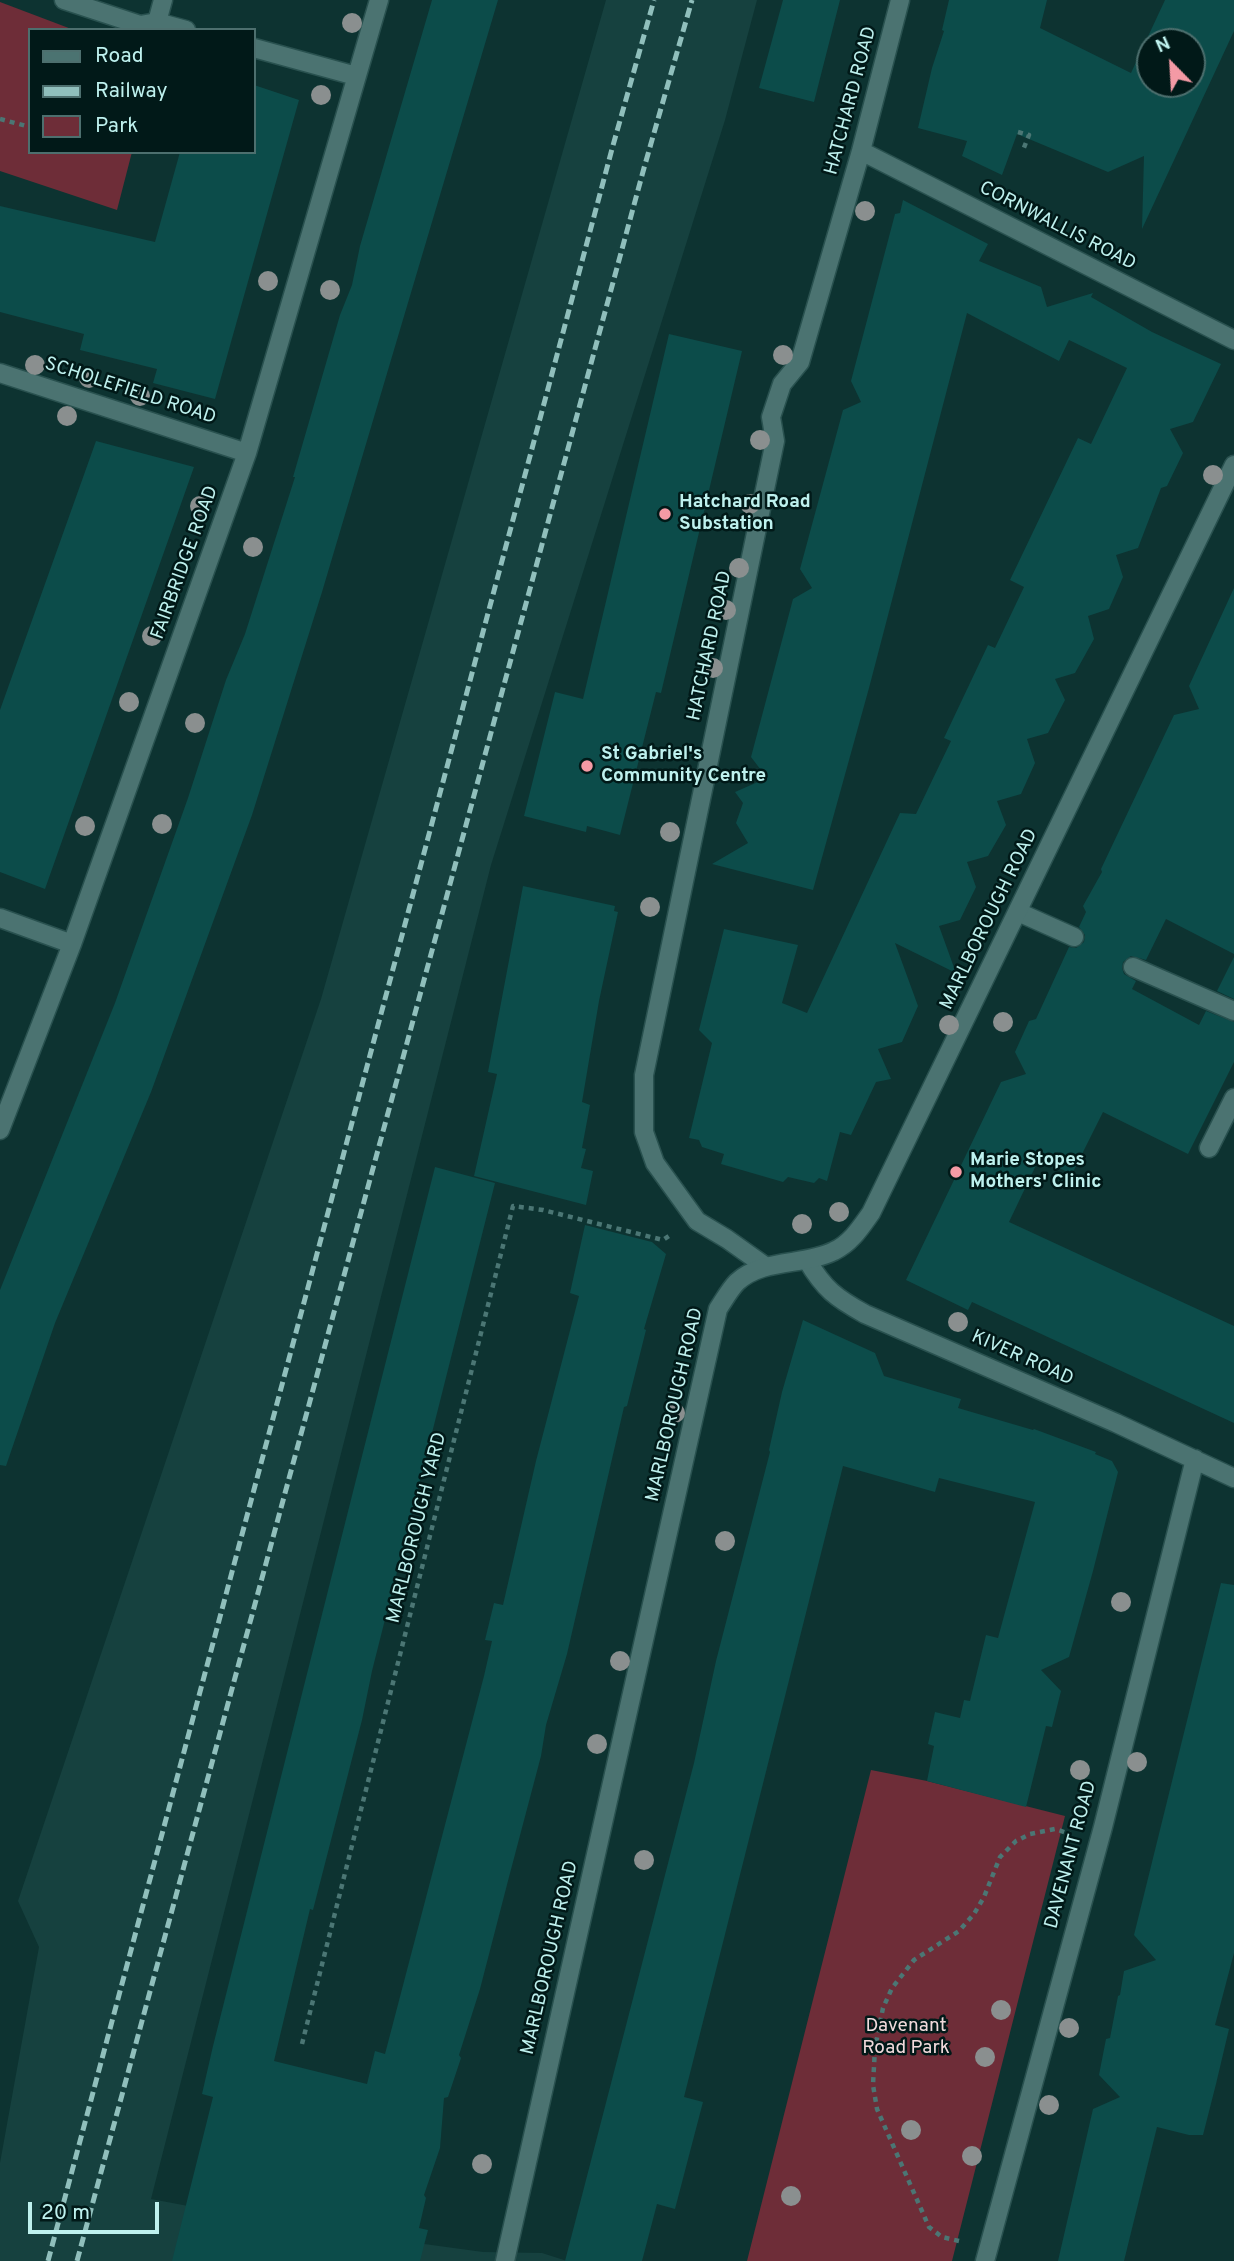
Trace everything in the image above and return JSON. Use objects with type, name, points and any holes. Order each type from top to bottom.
[{"type":"street","points":[[64,0],[140,26],[157,22],[179,28]]},
{"type":"street","points":[[157,22],[163,0]]},
{"type":"street","name":"FAIRBRIDGE ROAD","points":[[0,1130],[72,944],[247,453],[379,0]]},
{"type":"street","name":"HATCHARD ROAD","points":[[765,1266],[697,1221],[655,1163],[644,1132],[644,1075],[775,441],[771,417],[782,384],[800,362],[861,151],[900,0]]},
{"type":"street","points":[[256,49],[356,76]]},
{"type":"street","name":"CORNWALLIS ROAD","points":[[861,151],[1234,340]]},
{"type":"street","name":"SCHOLEFIELD ROAD","points":[[0,373],[247,453]]},
{"type":"street","name":"MARLBOROUGH ROAD","points":[[505,2261],[718,1309],[737,1282],[765,1266],[807,1260],[835,1251],[854,1237],[871,1213],[1234,465]]},
{"type":"street","points":[[1017,912],[1074,937]]},
{"type":"street","points":[[0,918],[72,944]]},
{"type":"street","points":[[1133,967],[1234,1011]]},
{"type":"street","points":[[1209,1148],[1234,1098]]},
{"type":"street","name":"KIVER ROAD","points":[[807,1260],[821,1283],[836,1298],[865,1314],[1234,1478]]},
{"type":"street","name":"DAVENANT ROAD","points":[[986,2255],[1098,1843],[1195,1459]]},
{"type":"path","points":[[0,119],[28,126]]},
{"type":"path","points":[[1018,132],[1028,135],[1023,150]]},
{"type":"path","name":"MARLBOROUGH YARD","points":[[302,2044],[513,1206],[542,1210],[663,1240],[697,1221]]},
{"type":"path","points":[[986,2255],[942,2237],[929,2227],[882,2121],[873,2085],[875,2048],[883,2008],[892,1988],[914,1960],[959,1931],[974,1914],[1000,1857],[1016,1841],[1055,1829],[1098,1843]]},
{"type":"shaded area","points":[[606,0],[757,0],[725,120],[491,865],[151,2199],[300,2227],[483,2252],[542,2253],[567,2261],[0,2261],[0,2163],[39,1947],[18,1901],[321,999]]},
{"type":"green space","points":[[0,2],[69,28],[28,28],[28,154],[131,154],[117,210],[0,171]]},
{"type":"green space","name":"Davenant Road Park","points":[[871,1770],[927,1781],[1065,1816],[952,2261],[747,2261]]},
{"type":"building","points":[[432,0],[498,0],[322,592],[252,815],[151,1092],[55,1323],[6,1466],[0,1465],[0,1290],[115,1003],[188,798],[226,680],[245,634],[295,477],[340,315],[352,285],[360,246]]},
{"type":"building","points":[[783,0],[840,0],[814,102],[759,88]]},
{"type":"building","points":[[949,0],[1047,0],[1040,28],[1131,73],[1136,62],[1136,98],[1203,98],[1142,229],[1144,156],[1108,172],[1017,134],[1002,175],[962,156],[967,141],[918,128],[944,31],[942,30]]},
{"type":"building","points":[[1165,0],[1234,0],[1234,31],[1206,91],[1206,28],[1152,28]]},
{"type":"building","points":[[256,86],[299,100],[215,399],[153,383],[157,369],[80,350],[84,334],[0,312],[0,206],[155,242],[179,154],[256,154]]},
{"type":"building","points":[[903,200],[988,244],[979,261],[1041,287],[1047,307],[1093,293],[1091,297],[1152,332],[1221,364],[1193,422],[1170,429],[1183,453],[1167,486],[1161,488],[1138,548],[1116,555],[1123,577],[1109,609],[1088,616],[1094,639],[1075,673],[1055,679],[1065,700],[1048,733],[1027,739],[1035,763],[1021,794],[997,801],[1006,825],[988,856],[967,862],[976,887],[960,920],[939,926],[956,973],[895,943],[918,1006],[902,1042],[878,1049],[891,1079],[876,1082],[851,1135],[840,1132],[827,1181],[819,1178],[814,1183],[788,1177],[783,1182],[721,1164],[724,1154],[702,1147],[699,1140],[689,1138],[712,1043],[699,1030],[724,929],[798,945],[782,1003],[807,1013],[900,813],[916,814],[951,741],[944,738],[988,645],[995,648],[1024,587],[1010,580],[1078,438],[1091,444],[1127,368],[1069,340],[1059,361],[967,313],[813,890],[712,864],[748,843],[736,823],[743,803],[735,792],[767,778],[751,757],[793,599],[812,588],[800,569],[843,410],[861,402],[851,381],[895,214],[900,213]]},
{"type":"building","name":"Hatchard Road Substation","points":[[669,334],[742,351],[661,693],[656,692],[620,835],[587,826],[586,832],[524,816],[555,692],[583,699]]},
{"type":"building","points":[[96,441],[194,467],[45,889],[0,872],[0,710]]},
{"type":"building","points":[[1234,588],[1234,954],[1166,919],[1146,960],[1131,956],[1123,962],[1122,968],[1124,974],[1136,981],[1132,989],[1199,1025],[1206,1011],[1234,1022],[1234,1062],[1188,1154],[1103,1112],[1072,1174],[1039,1159],[1009,1222],[1234,1326],[1234,1423],[972,1302],[968,1310],[906,1280],[1001,1082],[1026,1074],[1015,1052],[1029,1021],[1036,1019],[1069,947],[1076,948],[1084,942],[1085,935],[1079,927],[1086,912],[1083,906],[1102,872],[1101,869],[1174,715],[1199,709],[1189,686]]},
{"type":"building","points":[[523,886],[615,906],[614,911],[618,912],[582,1102],[590,1105],[582,1148],[586,1149],[581,1168],[593,1171],[586,1205],[474,1176],[497,1074],[488,1072]]},
{"type":"building","points":[[1234,957],[1234,999],[1217,991]]},
{"type":"building","points":[[435,1167],[495,1183],[362,1720],[313,1910],[310,1909],[274,2061],[367,2084],[375,2051],[385,2054],[484,1676],[492,1641],[485,1640],[494,1603],[503,1605],[536,1461],[579,1296],[570,1293],[585,1225],[652,1242],[666,1254],[644,1329],[646,1330],[627,1406],[624,1407],[567,1654],[546,1725],[541,1756],[480,1989],[459,2055],[461,2058],[448,2097],[444,2098],[440,2148],[424,2195],[426,2198],[419,2228],[428,2230],[420,2261],[172,2261],[213,2097],[202,2094],[213,2046]]},
{"type":"building","points":[[803,1320],[875,1353],[884,1376],[961,1399],[958,1408],[1034,1429],[1096,1452],[1095,1454],[1112,1461],[1118,1472],[1093,1571],[1069,1657],[1041,1670],[1061,1691],[1052,1727],[1046,1726],[1026,1807],[927,1781],[934,1746],[928,1744],[935,1712],[960,1718],[964,1700],[970,1701],[986,1635],[998,1638],[1035,1502],[939,1478],[935,1492],[843,1466],[684,2097],[703,2102],[675,2209],[657,2204],[642,2261],[565,2261],[694,1763],[716,1661],[770,1452],[782,1392]]},
{"type":"building","points":[[1221,1583],[1234,1585],[1234,1953],[1215,2025],[1229,2029],[1216,2084],[1203,2135],[1189,2135],[1157,2127],[1124,2261],[1058,2261],[1093,2109],[1120,2097],[1099,2075],[1124,1971],[1156,1960],[1134,1935]]},
{"type":"railway","points":[[48,2261],[654,0]]},
{"type":"railway","points":[[77,2261],[644,168],[692,0]]},
{"type":"place","name":"Hatchard Road Substation","points":[[665,514]]},
{"type":"place","name":"St Gabriel's Community Centre","points":[[587,766]]},
{"type":"place","name":"Marie Stopes Mothers' Clinic","points":[[956,1172]]}]
